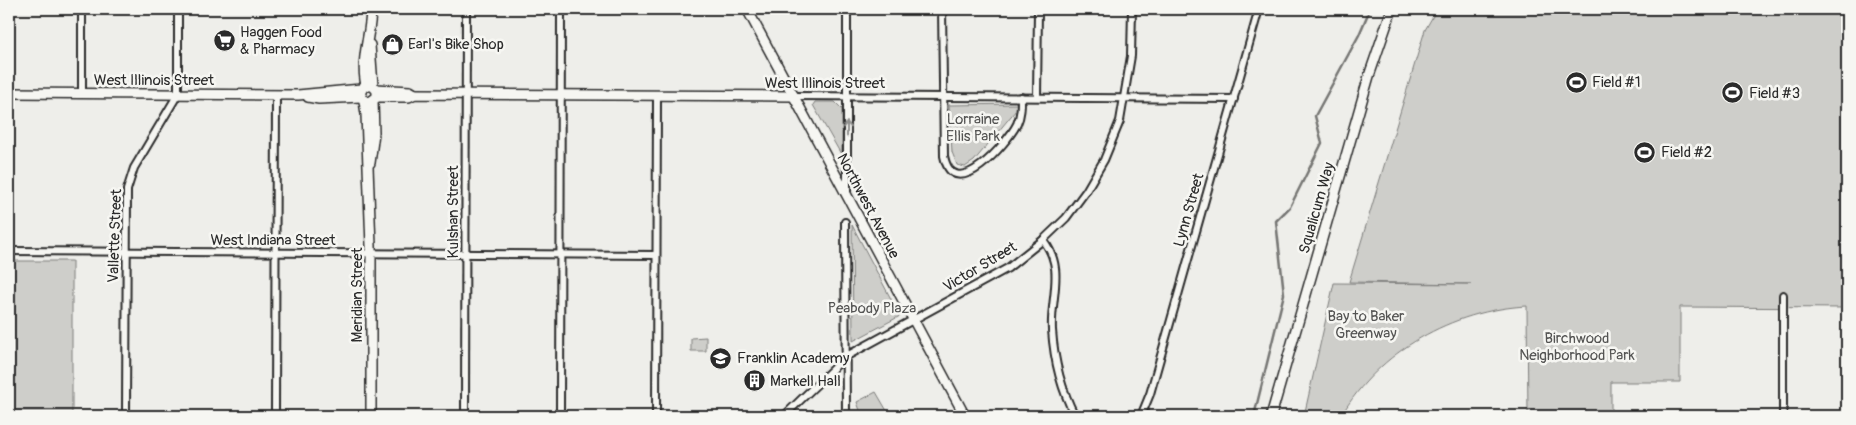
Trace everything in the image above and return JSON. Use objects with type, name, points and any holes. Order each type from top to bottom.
[{"type":"main road","name":"Meridian Street","points":[[371,416],[371,253],[368,173],[369,32],[372,9]]},
{"type":"main road","name":"Northwest Avenue","points":[[747,9],[965,416]]},
{"type":"main road","name":"Squalicum Way","points":[[1271,416],[1369,76],[1392,9]]},
{"type":"main road","name":"West Illinois Street","points":[[9,93],[298,95],[319,99],[410,90],[415,94],[794,96]]},
{"type":"street","points":[[82,9],[82,93]]},
{"type":"street","points":[[178,9],[178,94]]},
{"type":"street","name":"Kulshan Street","points":[[464,416],[466,9]]},
{"type":"street","points":[[560,416],[561,9]]},
{"type":"street","points":[[847,9],[847,195]]},
{"type":"street","points":[[942,9],[942,97],[945,161],[950,169],[960,174],[979,168],[1000,149],[1020,115],[1021,97]]},
{"type":"street","points":[[1037,98],[1038,9]]},
{"type":"street","name":"Victor Street","points":[[784,416],[845,357],[1008,268],[1044,240],[1066,218],[1086,191],[1104,160],[1120,121],[1131,56],[1132,9]]},
{"type":"street","name":"Lynn Street","points":[[1141,416],[1150,394],[1259,9]]},
{"type":"street","name":"Vallette Street","points":[[126,416],[126,197],[134,168],[178,94]]},
{"type":"street","points":[[275,416],[276,95]]},
{"type":"street","points":[[656,416],[657,95]]},
{"type":"street","name":"West Illinois Street","points":[[794,96],[1234,99]]},
{"type":"street","points":[[845,222],[846,416]]},
{"type":"street","points":[[1044,240],[1051,250],[1056,264],[1052,329],[1057,366],[1065,395],[1075,416]]},
{"type":"street","name":"West Indiana Street","points":[[9,252],[656,255]]},
{"type":"street","points":[[1783,295],[1783,416]]},
{"type":"green space","points":[[1437,9],[1847,9],[1847,308],[1680,307],[1680,382],[1611,382],[1611,416],[1528,416],[1527,306],[1499,309],[1445,325],[1420,338],[1376,372],[1357,393],[1341,416],[1304,416],[1334,283],[1471,284],[1349,282],[1425,30]]},
{"type":"green space","points":[[815,102],[835,102],[842,109],[842,156],[813,105]]},
{"type":"green space","name":"Lorraine Ellis Park","points":[[1021,104],[974,161],[965,167],[957,165],[952,152],[949,105]]},
{"type":"green space","name":"Peabody Plaza","points":[[852,225],[900,316],[853,341]]},
{"type":"green space","points":[[9,261],[72,261],[72,416],[9,416]]},
{"type":"green space","points":[[706,337],[706,351],[691,351],[691,338]]},
{"type":"green space","points":[[876,392],[890,416],[862,416],[857,402]]},
{"type":"waterway","points":[[1254,416],[1284,294],[1276,221],[1290,207],[1322,143],[1315,116],[1359,35],[1370,9]]},
{"type":"place","name":"Haggen Food & Pharmacy","points":[[224,41]]},
{"type":"place","name":"Earl's Bike Shop","points":[[392,44]]},
{"type":"place","name":"Field #1","points":[[1576,82]]},
{"type":"place","name":"Field #3","points":[[1733,93]]},
{"type":"place","name":"Field #2","points":[[1645,152]]},
{"type":"place","name":"Franklin Academy","points":[[721,358]]},
{"type":"place","name":"Markell Hall","points":[[754,381]]},
{"type":"park label","name":"Bay to Baker Greenway","points":[[1366,324]]},
{"type":"park label","name":"Birchwood Neighborhood Park","points":[[1577,346]]}]
